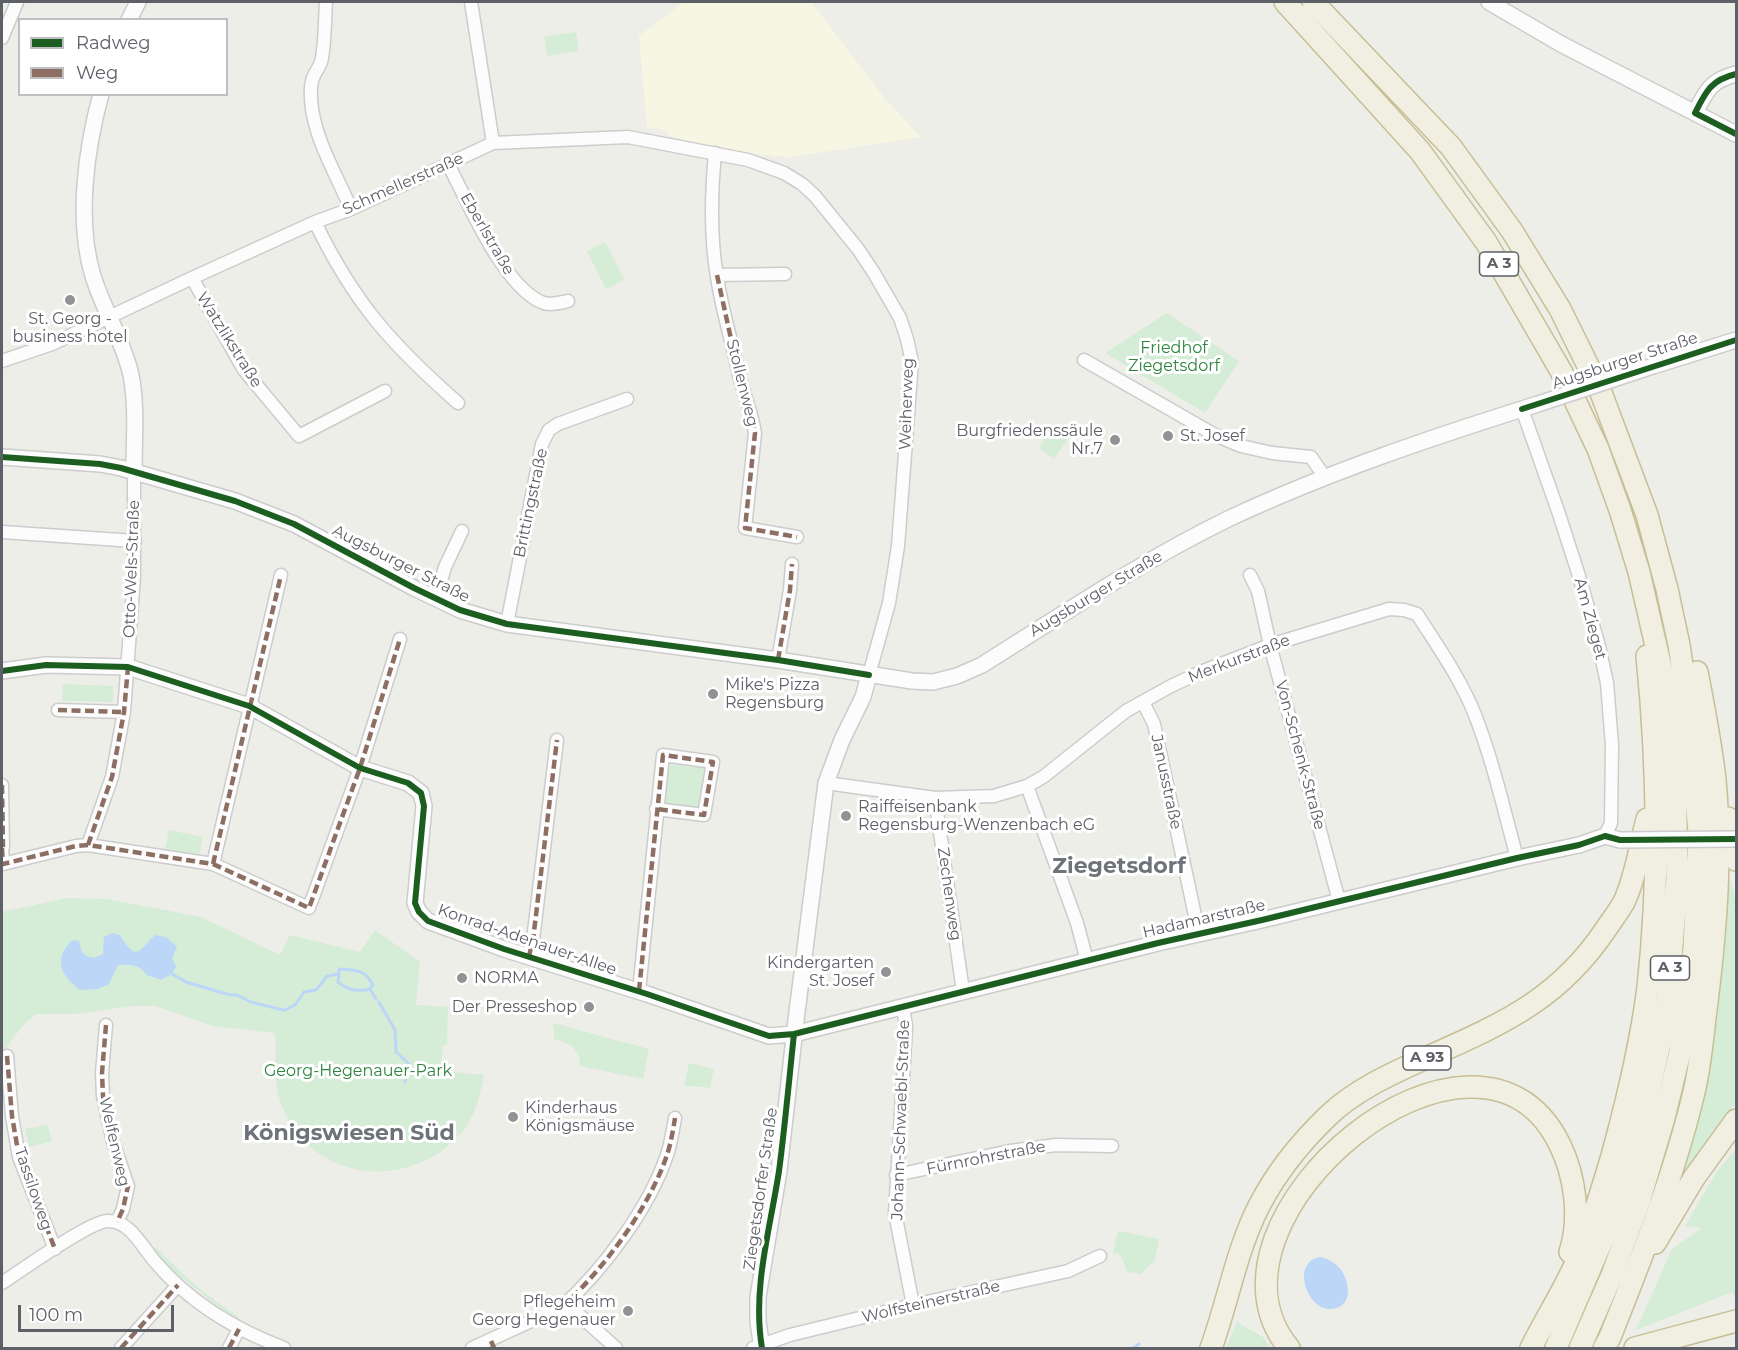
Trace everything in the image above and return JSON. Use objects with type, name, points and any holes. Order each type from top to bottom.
[{"type":"highway","name":"A 3","points":[[1285,2],[1420,151],[1486,242],[1561,371],[1598,449],[1620,510],[1639,572],[1667,694],[1675,762],[1677,879],[1668,998],[1660,1044],[1636,1147],[1616,1208],[1556,1348]]},
{"type":"highway","name":"A 3","points":[[1313,2],[1451,147],[1512,231],[1560,309],[1600,390],[1647,514],[1679,645],[1686,690],[1699,832],[1694,949],[1680,1052],[1664,1118],[1639,1202],[1612,1275],[1581,1346]]},
{"type":"highway","points":[[1531,1348],[1579,1256],[1604,1185],[1628,1100],[1647,988],[1656,882],[1657,820],[1650,678],[1647,648],[1638,605],[1639,572]]},
{"type":"highway","name":"A 3","points":[[1640,1262],[1671,1175],[1694,1090],[1713,952],[1717,889],[1715,781],[1707,722],[1690,638],[1680,604],[1667,589]]},
{"type":"highway","name":"A 3","points":[[1707,722],[1714,735],[1737,860]]},
{"type":"highway","name":"A 93","points":[[1211,1348],[1258,1208],[1271,1184],[1288,1161],[1329,1115],[1357,1094],[1392,1073],[1517,1015],[1547,995],[1574,971],[1593,949],[1623,903],[1636,866],[1655,783]]},
{"type":"highway","points":[[1289,1348],[1273,1324],[1266,1285],[1275,1240],[1307,1182],[1341,1146],[1383,1115],[1422,1095],[1447,1088],[1492,1089],[1532,1107],[1554,1133],[1568,1162],[1574,1197],[1575,1221],[1571,1247],[1550,1311]]},
{"type":"highway","points":[[1607,1343],[1640,1262],[1667,1225],[1694,1178],[1737,1120]]},
{"type":"highway","points":[[1635,1348],[1737,1321]]},
{"type":"street","points":[[2,38],[17,2]]},
{"type":"street","points":[[130,18],[138,2]]},
{"type":"street","points":[[326,2],[321,63],[314,73],[311,86],[311,111],[323,146],[351,209]]},
{"type":"street","points":[[471,2],[494,143]]},
{"type":"street","points":[[1489,2],[1561,44],[1737,134]]},
{"type":"street","points":[[1695,113],[1712,84],[1737,74]]},
{"type":"street","points":[[101,96],[89,150],[84,197],[89,259],[130,374],[134,400],[134,471]]},
{"type":"street","name":"Schmellerstraße","points":[[2,361],[52,344],[315,222],[351,209],[494,143],[628,137],[715,153]]},
{"type":"street","name":"Stollenweg","points":[[715,153],[712,213],[717,275],[742,389],[753,418],[755,433],[745,528],[797,537]]},
{"type":"street","name":"Weiherweg","points":[[715,153],[748,160],[784,174],[802,184],[815,196],[858,249],[874,273],[900,318],[908,339],[912,362],[898,546],[887,612],[869,675]]},
{"type":"street","name":"Eberlstraße","points":[[448,165],[499,261],[514,280],[526,292],[542,302],[554,304],[568,301]]},
{"type":"street","points":[[315,222],[332,257],[351,288],[380,327],[407,358],[459,403]]},
{"type":"street","points":[[717,275],[785,274]]},
{"type":"street","name":"Watzlikstraße","points":[[192,278],[244,370],[299,436],[385,391]]},
{"type":"street","name":"Augsburger Straße","points":[[2,457],[100,464],[134,471],[235,501],[294,524],[460,610],[507,624],[933,682],[957,676],[982,664],[1148,561],[1226,520],[1324,476],[1737,340]]},
{"type":"street","points":[[1084,360],[1215,435],[1241,446],[1272,453],[1311,457],[1324,476]]},
{"type":"street","name":"Brittingstraße","points":[[507,624],[542,444],[549,430],[558,424],[627,399]]},
{"type":"street","name":"Am Zieget","points":[[1522,409],[1579,576],[1607,683],[1612,745],[1612,838]]},
{"type":"street","name":"Otto-Wels-Straße","points":[[88,845],[112,777],[124,712],[135,541],[134,471]]},
{"type":"street","name":"Augsburger Straße","points":[[436,599],[445,567],[462,531]]},
{"type":"street","points":[[2,532],[135,541]]},
{"type":"street","points":[[778,660],[792,564]]},
{"type":"street","points":[[213,864],[281,575]]},
{"type":"street","name":"Von-Schenk-Straße","points":[[1250,575],[1258,591],[1270,645],[1339,901]]},
{"type":"street","name":"Merkurstraße","points":[[826,783],[935,798],[994,796],[1027,786],[1043,777],[1126,711],[1203,671],[1270,645],[1389,609],[1404,610],[1417,614],[1454,672],[1475,714],[1491,761],[1517,858]]},
{"type":"street","points":[[2,785],[3,864],[88,845],[213,864],[309,908],[360,768],[400,639]]},
{"type":"street","name":"Konrad-Adenauer-Allee","points":[[2,671],[46,665],[128,667],[249,706],[360,768],[408,783],[421,793],[424,806],[415,903],[419,912],[428,921],[580,975],[639,992],[769,1036],[794,1034]]},
{"type":"street","name":"Ziegetsdorfer Straße","points":[[759,1347],[758,1297],[779,1171],[826,783],[838,748],[864,697],[869,675]]},
{"type":"street","name":"Janusstraße","points":[[1143,702],[1154,724],[1199,934]]},
{"type":"street","points":[[58,710],[124,712]]},
{"type":"street","points":[[529,956],[533,940],[557,740]]},
{"type":"street","points":[[639,992],[656,809],[663,755],[713,762],[704,815],[656,809]]},
{"type":"street","points":[[1027,786],[1077,922],[1087,961]]},
{"type":"street","name":"Zechenweg","points":[[935,798],[963,991]]},
{"type":"street","name":"Hadamarstraße","points":[[794,1034],[1199,934],[1517,858],[1612,838],[1737,839]]},
{"type":"street","name":"Johann-Schwaebl-Straße","points":[[903,1006],[906,1027],[895,1213],[912,1305]]},
{"type":"street","name":"Welfenweg","points":[[106,1025],[102,1073],[103,1096],[111,1133],[128,1186],[123,1209],[117,1222]]},
{"type":"street","name":"Tassiloweg","points":[[7,1056],[12,1116],[19,1157],[55,1249]]},
{"type":"street","points":[[472,1348],[492,1345],[547,1313],[562,1307],[587,1281],[642,1211],[668,1154],[675,1118]]},
{"type":"street","name":"Fürnrohrstraße","points":[[896,1175],[1010,1151],[1056,1145],[1112,1146]]},
{"type":"street","points":[[2,1283],[91,1226],[108,1221],[117,1222],[131,1231],[155,1262],[199,1303],[239,1329],[284,1348]]},
{"type":"street","name":"Wolfsteinerstraße","points":[[759,1347],[783,1337],[912,1305],[1068,1271],[1100,1256]]},
{"type":"street","points":[[121,1348],[178,1285]]},
{"type":"street","points":[[562,1307],[576,1312],[616,1348]]},
{"type":"street","points":[[229,1348],[239,1329]]},
{"type":"shaded area","points":[[684,2],[811,2],[886,100],[921,137],[791,157],[752,154],[668,136],[668,131],[647,127],[639,36]]},
{"type":"green space","points":[[576,32],[579,51],[547,56],[544,37]]},
{"type":"green space","points":[[605,242],[624,280],[606,289],[587,251]]},
{"type":"green space","name":"Friedhof Ziegetsdorf","points":[[1167,313],[1239,361],[1205,413],[1105,353]]},
{"type":"green space","points":[[1051,430],[1067,440],[1054,459],[1039,448]]},
{"type":"green space","points":[[63,684],[113,686],[113,702],[62,701]]},
{"type":"green space","points":[[667,764],[704,768],[700,809],[662,804]]},
{"type":"green space","points":[[169,830],[203,837],[199,856],[165,849]]},
{"type":"green space","points":[[1730,880],[1736,900],[1736,1103],[1724,1116],[1681,1178],[1717,1021]]},
{"type":"green space","name":"Georg-Hegenauer-Park","points":[[67,898],[107,899],[201,917],[280,955],[290,935],[360,952],[375,930],[420,962],[416,1005],[448,1007],[447,1045],[443,1046],[441,1066],[444,1067],[444,1071],[484,1075],[471,1118],[463,1131],[442,1151],[417,1164],[391,1171],[364,1171],[339,1164],[316,1151],[296,1132],[282,1106],[276,1079],[275,1033],[213,1026],[155,1006],[132,1006],[77,1014],[36,1014],[24,1024],[2,1053],[2,912]]},
{"type":"green space","points":[[553,1023],[649,1049],[643,1079],[580,1066],[578,1055],[573,1047],[554,1039]]},
{"type":"green space","points":[[689,1063],[714,1069],[710,1088],[684,1085]]},
{"type":"green space","points":[[48,1125],[52,1141],[29,1147],[25,1129]]},
{"type":"green space","points":[[1736,1149],[1736,1300],[1732,1292],[1636,1330],[1672,1249],[1702,1228],[1685,1226],[1717,1171]]},
{"type":"green space","points":[[1118,1231],[1159,1239],[1155,1260],[1141,1274],[1127,1272],[1121,1255],[1113,1253]]},
{"type":"green space","points":[[156,1247],[195,1285],[239,1317],[237,1321],[170,1271],[152,1251]]},
{"type":"green space","points":[[1237,1322],[1263,1337],[1270,1348],[1226,1348]]},
{"type":"water","points":[[112,933],[120,935],[134,952],[138,952],[155,935],[166,937],[177,947],[172,959],[176,966],[172,974],[161,980],[147,975],[134,966],[118,965],[109,984],[98,989],[80,990],[64,973],[61,960],[66,947],[73,940],[79,941],[82,952],[94,958],[103,954],[104,937]]},
{"type":"water","points":[[1321,1257],[1337,1265],[1346,1279],[1348,1295],[1339,1307],[1329,1309],[1319,1306],[1306,1289],[1305,1268],[1311,1261]]},
{"type":"waterway","points":[[285,1010],[295,1005],[304,992],[316,990],[327,976],[339,974],[339,969],[363,973],[373,985],[370,989],[376,999]]},
{"type":"waterway","points":[[172,974],[186,982],[283,1010]]},
{"type":"waterway","points":[[339,974],[338,982],[349,989],[370,989]]},
{"type":"waterway","points":[[379,1002],[395,1030],[396,1052],[409,1064],[405,1082]]},
{"type":"waterway","points":[[1133,1348],[1139,1344]]},
{"type":"marked path","points":[[717,275],[742,389],[753,418],[755,433],[745,528],[797,537]]},
{"type":"marked path","points":[[778,660],[792,564]]},
{"type":"marked path","points":[[213,864],[281,575]]},
{"type":"marked path","points":[[2,848],[3,864],[88,845],[213,864],[309,908],[360,768],[400,639]]},
{"type":"marked path","points":[[88,845],[112,777],[124,712],[128,667]]},
{"type":"marked path","points":[[58,710],[124,712]]},
{"type":"marked path","points":[[529,956],[533,940],[557,740]]},
{"type":"marked path","points":[[639,991],[663,755],[713,762],[704,815],[656,809]]},
{"type":"marked path","points":[[2,785],[3,847]]},
{"type":"marked path","points":[[106,1025],[102,1073],[103,1096],[113,1142],[128,1186],[123,1209],[117,1222]]},
{"type":"marked path","points":[[7,1056],[12,1116],[19,1157],[55,1249]]},
{"type":"marked path","points":[[562,1307],[594,1275],[624,1237],[649,1196],[667,1155],[675,1118]]},
{"type":"marked path","points":[[121,1348],[178,1285]]},
{"type":"marked path","points":[[229,1348],[239,1329]]},
{"type":"marked path","points":[[491,1341],[494,1348]]},
{"type":"cycle path","points":[[1736,74],[1715,83],[1695,113],[1736,134]]},
{"type":"cycle path","points":[[1522,409],[1736,340]]},
{"type":"cycle path","points":[[2,457],[100,464],[235,501],[294,524],[460,610],[507,624],[778,660],[869,675]]},
{"type":"cycle path","points":[[2,671],[46,665],[128,667],[249,706],[360,768],[408,783],[421,793],[424,806],[415,903],[419,912],[428,921],[504,949],[647,994],[769,1036],[794,1034],[1158,943],[1579,845],[1605,836],[1620,840],[1736,839]]},
{"type":"cycle path","points":[[762,1348],[759,1326],[761,1282],[779,1171],[794,1034]]},
{"type":"place","name":"St. Georg - business hotel","points":[[70,300]]},
{"type":"place","name":"St. Josef","points":[[1168,436]]},
{"type":"place","name":"Burgfriedenssäule Nr.7","points":[[1115,440]]},
{"type":"place","name":"Mike's Pizza Regensburg","points":[[713,694]]},
{"type":"place","name":"Raiffeisenbank Regensburg-Wenzenbach eG","points":[[846,816]]},
{"type":"place","name":"Kindergarten St. Josef","points":[[886,972]]},
{"type":"place","name":"NORMA","points":[[462,978]]},
{"type":"place","name":"Der Presseshop","points":[[589,1007]]},
{"type":"place","name":"Kinderhaus Königsmäuse","points":[[513,1117]]},
{"type":"place","name":"Pflegeheim Georg Hegenauer","points":[[628,1311]]},
{"type":"district","name":"Ziegetsdorf","points":[[1119,867]]},
{"type":"district","name":"Königswiesen Süd","points":[[349,1134]]}]
